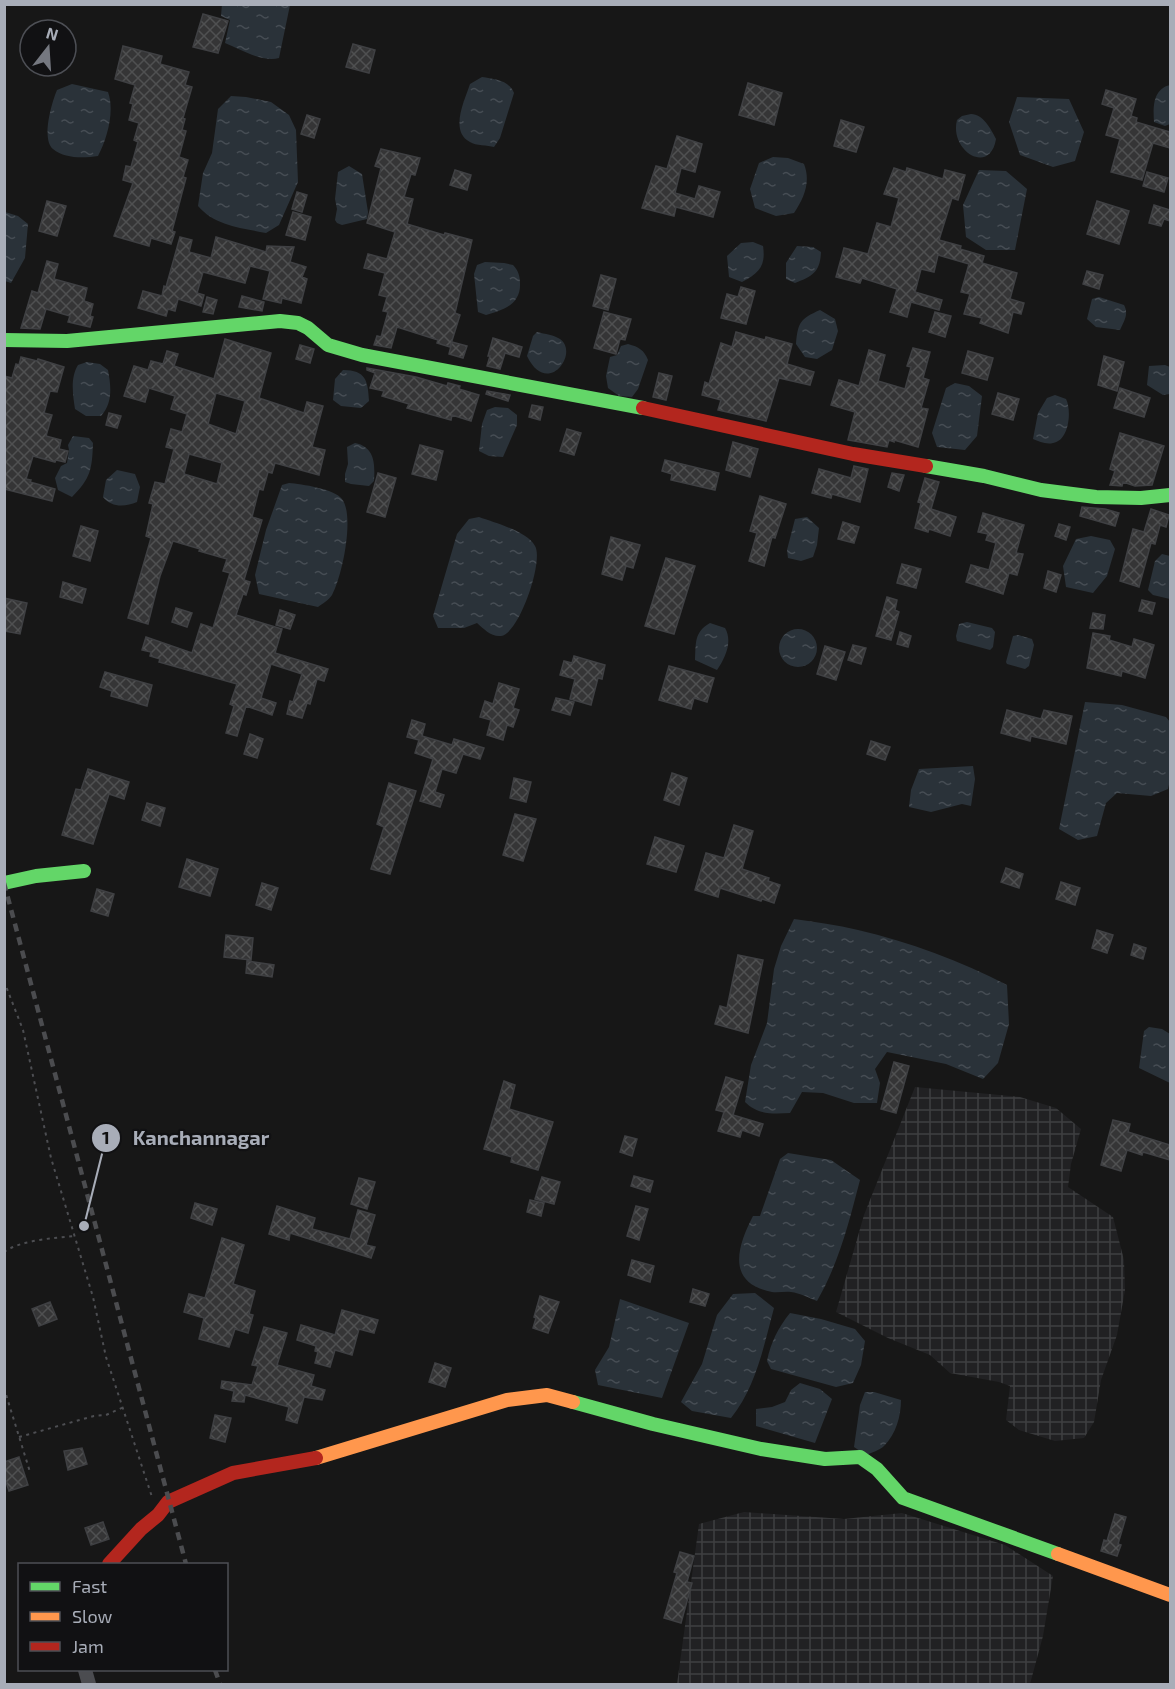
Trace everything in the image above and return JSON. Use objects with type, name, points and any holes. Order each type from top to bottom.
[{"type":"street","points":[[4,340],[67,341],[280,321],[298,323],[308,328],[328,345],[362,355],[687,416],[853,453],[984,476],[1041,490],[1096,497],[1141,498],[1170,495]]},
{"type":"street","points":[[4,883],[36,876],[84,871]]},
{"type":"street","points":[[110,1563],[168,1502],[232,1473],[308,1460],[507,1400],[547,1395],[653,1424],[761,1449],[825,1459],[860,1457],[877,1469],[903,1498],[1170,1595]]},
{"type":"path","points":[[4,981],[23,1030],[51,1158],[93,1297],[106,1357],[158,1515]]},
{"type":"path","points":[[4,1252],[9,1248],[38,1241],[74,1236]]},
{"type":"path","points":[[4,1388],[30,1472]]},
{"type":"path","points":[[19,1437],[124,1407]]},
{"type":"shaded area","points":[[915,1087],[1020,1097],[1056,1108],[1081,1129],[1071,1164],[1068,1187],[1113,1217],[1124,1260],[1125,1290],[1117,1335],[1101,1380],[1094,1422],[1084,1438],[1055,1441],[1019,1430],[1006,1420],[1010,1386],[950,1373],[930,1355],[888,1338],[836,1312],[864,1215]]},
{"type":"shaded area","points":[[744,1512],[844,1519],[902,1513],[1005,1545],[1053,1576],[1043,1636],[1030,1684],[677,1684],[699,1524]]},
{"type":"water","points":[[222,4],[290,5],[279,58],[266,59],[225,43],[230,20],[221,16]]},
{"type":"water","points":[[482,77],[509,85],[514,93],[500,138],[494,147],[473,143],[460,131],[460,115],[470,84]]},
{"type":"water","points":[[72,84],[108,92],[111,108],[109,125],[98,156],[69,156],[53,149],[50,144],[48,129],[50,111],[57,90]]},
{"type":"water","points":[[1170,85],[1170,124],[1165,126],[1154,122],[1154,105],[1160,90]]},
{"type":"water","points":[[231,96],[271,102],[289,115],[296,130],[298,182],[279,225],[266,233],[221,222],[212,218],[198,206],[203,173],[212,153],[218,109]]},
{"type":"water","points":[[1017,97],[1069,99],[1084,132],[1075,161],[1053,167],[1020,155],[1009,122]]},
{"type":"water","points":[[971,114],[983,119],[996,139],[992,150],[986,156],[971,155],[959,141],[956,131],[957,120]]},
{"type":"water","points":[[773,157],[788,158],[804,164],[807,183],[801,202],[794,213],[776,216],[755,208],[750,189],[759,163]]},
{"type":"water","points":[[349,166],[362,174],[368,212],[367,219],[342,225],[335,220],[338,172]]},
{"type":"water","points":[[979,170],[1006,171],[1027,189],[1015,250],[986,250],[966,237],[963,205]]},
{"type":"water","points":[[5,212],[18,216],[28,224],[25,258],[11,283],[5,281]]},
{"type":"water","points":[[753,242],[763,246],[764,253],[760,268],[742,282],[729,277],[727,256],[741,243]]},
{"type":"water","points":[[797,246],[813,247],[821,252],[817,269],[807,278],[795,283],[786,279],[786,263]]},
{"type":"water","points":[[485,262],[513,265],[520,283],[518,296],[510,305],[486,315],[478,312],[474,274],[477,265]]},
{"type":"water","points":[[1099,297],[1124,305],[1126,314],[1120,330],[1096,327],[1087,319],[1092,299]]},
{"type":"water","points":[[820,310],[835,319],[838,331],[832,350],[817,359],[805,357],[796,344],[799,326],[804,319]]},
{"type":"water","points":[[537,332],[558,338],[565,345],[564,362],[552,373],[543,373],[535,368],[527,356],[533,336]]},
{"type":"water","points":[[628,344],[641,349],[648,360],[638,389],[632,397],[619,396],[608,388],[606,376],[610,357],[617,355],[621,346]]},
{"type":"water","points":[[87,362],[100,364],[108,370],[109,400],[101,416],[86,416],[75,409],[73,387],[75,370],[78,365]]},
{"type":"water","points":[[1149,366],[1170,367],[1170,394],[1163,395],[1147,385]]},
{"type":"water","points":[[343,370],[357,372],[366,382],[369,401],[361,408],[341,406],[333,400],[335,379]]},
{"type":"water","points":[[955,383],[969,386],[982,396],[977,436],[965,450],[937,447],[932,433],[946,388]]},
{"type":"water","points":[[1055,395],[1066,399],[1068,404],[1068,425],[1063,437],[1053,443],[1033,439],[1038,413],[1047,398]]},
{"type":"water","points":[[495,407],[508,408],[517,415],[517,425],[503,457],[489,456],[479,451],[482,424],[487,410]]},
{"type":"water","points":[[73,436],[89,438],[93,443],[89,473],[72,497],[58,490],[55,478],[61,466],[67,463],[68,445]]},
{"type":"water","points":[[355,443],[367,448],[372,457],[374,481],[369,486],[345,482],[348,464],[347,447]]},
{"type":"water","points":[[117,470],[135,474],[140,487],[137,502],[119,506],[103,497],[106,480]]},
{"type":"water","points":[[289,483],[332,492],[342,499],[346,507],[346,547],[340,575],[332,595],[318,607],[259,594],[255,575],[266,530],[282,485]]},
{"type":"water","points":[[479,517],[525,536],[535,546],[537,554],[533,581],[522,611],[508,632],[501,636],[491,634],[477,623],[464,628],[438,628],[433,616],[457,534],[469,519]]},
{"type":"water","points":[[807,517],[819,528],[813,557],[801,561],[788,558],[787,550],[795,519]]},
{"type":"water","points":[[1091,536],[1110,540],[1115,549],[1107,576],[1093,593],[1066,587],[1063,566],[1076,539]]},
{"type":"water","points":[[1162,554],[1170,556],[1170,599],[1153,595],[1148,590],[1155,561]]},
{"type":"water","points":[[967,622],[992,628],[995,632],[993,647],[990,650],[957,641],[959,624]]},
{"type":"water","points":[[710,623],[725,628],[728,639],[725,655],[717,670],[695,660],[698,634]]},
{"type":"water","points":[[798,629],[811,635],[817,648],[811,661],[798,667],[785,661],[779,648],[785,635]]},
{"type":"water","points":[[1013,636],[1032,639],[1034,645],[1029,666],[1025,669],[1006,662]]},
{"type":"water","points":[[1085,702],[1122,705],[1166,717],[1170,722],[1170,780],[1168,789],[1151,796],[1117,793],[1106,803],[1097,836],[1078,840],[1059,829]]},
{"type":"water","points":[[973,766],[975,779],[971,806],[962,804],[931,812],[909,807],[911,790],[919,769]]},
{"type":"water","points":[[794,919],[850,928],[896,940],[953,960],[1007,985],[1009,1024],[998,1063],[983,1079],[946,1064],[887,1052],[875,1069],[880,1083],[877,1103],[854,1103],[823,1093],[802,1092],[790,1113],[766,1113],[750,1106],[745,1102],[751,1065],[767,1023],[774,969],[781,946]]},
{"type":"water","points":[[1149,1027],[1162,1029],[1170,1034],[1170,1083],[1139,1068],[1144,1031]]},
{"type":"water","points":[[788,1153],[831,1160],[860,1180],[837,1257],[817,1301],[801,1294],[772,1292],[757,1287],[747,1281],[739,1262],[747,1228],[753,1216],[760,1216],[780,1159]]},
{"type":"water","points":[[755,1293],[774,1308],[763,1351],[747,1393],[731,1418],[692,1411],[681,1402],[702,1364],[717,1315],[733,1294]]},
{"type":"water","points":[[620,1299],[689,1323],[662,1398],[598,1385],[595,1370],[609,1347]]},
{"type":"water","points":[[790,1313],[855,1329],[865,1341],[861,1365],[853,1383],[836,1387],[771,1369],[767,1361],[771,1348]]},
{"type":"water","points":[[800,1383],[820,1389],[832,1399],[815,1443],[756,1426],[756,1409],[772,1407],[785,1402],[791,1390]]},
{"type":"water","points":[[865,1392],[874,1392],[901,1400],[899,1418],[892,1436],[882,1447],[866,1455],[854,1447],[860,1405]]},
{"type":"building","points":[[203,14],[228,21],[218,53],[193,47]]},
{"type":"building","points":[[353,44],[375,50],[369,73],[346,67]]},
{"type":"building","points":[[123,46],[162,56],[160,64],[189,72],[185,85],[192,87],[183,118],[185,119],[182,130],[186,131],[179,157],[188,160],[171,244],[151,238],[149,246],[114,236],[133,183],[123,180],[126,166],[131,167],[138,142],[134,140],[139,123],[129,120],[133,104],[130,103],[135,85],[115,79]]},
{"type":"building","points":[[748,83],[782,93],[774,125],[739,115]]},
{"type":"building","points":[[1106,90],[1136,99],[1131,116],[1137,118],[1136,122],[1170,132],[1170,148],[1153,143],[1142,180],[1111,172],[1120,139],[1106,135],[1114,108],[1102,104]]},
{"type":"building","points":[[307,115],[320,119],[314,138],[301,134]]},
{"type":"building","points":[[841,120],[864,127],[856,152],[834,146]]},
{"type":"building","points":[[677,136],[702,144],[695,172],[681,168],[675,193],[695,199],[699,186],[720,192],[713,217],[676,207],[674,216],[642,208],[656,166],[667,169]]},
{"type":"building","points":[[381,149],[420,158],[415,175],[411,174],[404,197],[413,199],[407,224],[444,235],[445,233],[472,240],[455,313],[460,315],[450,347],[437,343],[438,340],[397,327],[391,348],[374,345],[377,336],[381,337],[388,312],[383,311],[387,297],[379,295],[385,273],[364,268],[368,254],[387,259],[395,232],[367,223],[381,168],[375,166]]},
{"type":"building","points":[[894,168],[906,172],[907,168],[943,179],[945,170],[965,175],[958,200],[952,198],[939,240],[984,256],[982,263],[1017,273],[1010,299],[1024,303],[1021,314],[1013,312],[1008,333],[980,323],[982,318],[964,314],[970,294],[961,292],[969,264],[938,255],[934,272],[921,269],[915,292],[942,300],[939,310],[911,302],[907,317],[890,312],[897,289],[862,278],[860,283],[836,277],[844,248],[868,254],[877,223],[891,227],[899,198],[884,194]]},
{"type":"building","points":[[455,170],[471,175],[467,190],[450,185]]},
{"type":"building","points":[[1147,172],[1168,178],[1164,192],[1143,186]]},
{"type":"building","points":[[297,192],[307,195],[302,212],[292,209]]},
{"type":"building","points":[[47,201],[66,206],[57,236],[39,231]]},
{"type":"building","points":[[1097,201],[1129,211],[1119,244],[1087,234]]},
{"type":"building","points":[[1154,205],[1170,210],[1170,221],[1164,219],[1161,226],[1149,223]]},
{"type":"building","points":[[293,212],[311,217],[305,240],[286,235]]},
{"type":"building","points":[[180,237],[192,240],[189,252],[211,258],[216,237],[266,252],[267,246],[294,247],[290,262],[306,267],[302,277],[307,279],[301,303],[282,298],[281,303],[263,299],[270,271],[250,266],[245,283],[203,272],[197,293],[204,295],[201,306],[178,299],[175,311],[168,309],[166,316],[138,308],[143,291],[162,296]]},
{"type":"building","points":[[47,261],[58,264],[54,279],[87,288],[84,301],[93,304],[90,327],[68,322],[70,316],[46,309],[40,329],[21,328],[32,291],[38,293]]},
{"type":"building","points":[[1087,271],[1103,275],[1099,289],[1083,284]]},
{"type":"building","points":[[601,275],[616,279],[608,310],[593,306]]},
{"type":"building","points":[[741,287],[755,291],[746,324],[721,318],[727,294],[738,297]]},
{"type":"building","points":[[242,296],[264,302],[262,311],[239,307]]},
{"type":"building","points":[[207,297],[217,300],[213,314],[203,312]]},
{"type":"building","points":[[604,312],[631,319],[625,340],[620,339],[616,354],[594,348]]},
{"type":"building","points":[[935,312],[951,316],[945,337],[929,332]]},
{"type":"building","points":[[736,332],[792,344],[787,364],[814,372],[810,385],[779,378],[766,421],[718,410],[721,400],[702,395],[705,382],[709,384],[721,343],[732,347]]},
{"type":"building","points":[[493,338],[522,347],[519,357],[505,353],[500,369],[487,366]]},
{"type":"building","points":[[225,339],[271,353],[259,398],[304,413],[307,402],[323,406],[312,447],[325,450],[319,475],[275,463],[272,473],[268,472],[263,490],[259,489],[252,517],[262,520],[244,580],[250,582],[236,615],[282,629],[275,653],[328,669],[324,681],[317,679],[310,704],[307,703],[302,718],[287,714],[302,674],[271,664],[261,698],[276,703],[272,715],[246,706],[237,736],[226,733],[234,706],[230,704],[237,684],[159,662],[160,659],[150,656],[151,652],[142,650],[146,637],[192,653],[201,624],[213,628],[230,573],[223,571],[227,559],[173,541],[160,576],[148,624],[128,618],[151,538],[146,536],[153,504],[149,503],[155,482],[165,484],[174,449],[166,447],[171,429],[182,432],[187,414],[171,409],[175,396],[149,388],[145,402],[124,396],[134,366],[148,370],[151,361],[163,364],[167,351],[178,354],[174,366],[214,379]],"holes":[[[216,393],[245,401],[236,434],[208,424]],[[189,454],[222,463],[217,484],[184,474]]]},
{"type":"building","points":[[452,342],[467,346],[463,358],[449,354]]},
{"type":"building","points":[[300,345],[314,349],[310,363],[296,359]]},
{"type":"building","points":[[913,348],[930,352],[923,378],[929,380],[921,408],[928,409],[918,447],[894,440],[894,442],[889,440],[887,447],[848,440],[855,412],[831,405],[839,380],[859,386],[869,350],[885,355],[878,381],[905,389],[911,367],[907,366]]},
{"type":"building","points":[[968,351],[993,358],[987,380],[962,373]]},
{"type":"building","points":[[1104,356],[1124,362],[1117,391],[1098,385]]},
{"type":"building","points":[[21,357],[37,361],[38,359],[64,367],[57,392],[50,391],[44,413],[52,415],[46,436],[61,440],[59,449],[68,451],[65,462],[56,460],[55,462],[33,456],[26,479],[55,489],[52,501],[4,489],[4,376],[12,378],[16,364],[19,365]]},
{"type":"building","points":[[367,368],[416,377],[447,386],[448,383],[479,395],[471,421],[452,415],[451,420],[407,408],[409,404],[382,396],[384,391],[370,388],[375,373]]},
{"type":"building","points":[[659,373],[672,376],[666,400],[653,397]]},
{"type":"building","points":[[1120,388],[1150,398],[1144,417],[1114,408]]},
{"type":"building","points":[[487,391],[510,395],[508,401],[486,394]]},
{"type":"building","points":[[998,393],[1019,399],[1013,420],[992,414]]},
{"type":"building","points":[[532,405],[543,407],[540,420],[529,417]]},
{"type":"building","points":[[109,413],[121,416],[117,428],[106,425]]},
{"type":"building","points":[[567,429],[581,433],[574,455],[560,451]]},
{"type":"building","points":[[1120,433],[1164,446],[1152,485],[1135,486],[1123,482],[1122,486],[1110,485],[1115,471],[1110,469]]},
{"type":"building","points":[[733,442],[758,449],[750,477],[726,470]]},
{"type":"building","points":[[420,445],[443,451],[436,480],[412,474]]},
{"type":"building","points":[[665,460],[719,473],[715,490],[671,480],[672,474],[662,471]]},
{"type":"building","points":[[854,466],[868,469],[860,502],[832,494],[831,498],[812,493],[819,469],[851,478]]},
{"type":"building","points":[[378,473],[396,478],[385,517],[367,512]]},
{"type":"building","points":[[892,473],[904,475],[899,491],[888,487]]},
{"type":"building","points":[[925,478],[939,482],[931,509],[956,517],[950,536],[929,529],[928,532],[915,528],[921,503],[918,502]]},
{"type":"building","points":[[760,496],[786,504],[775,538],[772,537],[764,566],[749,561],[757,533],[750,531]]},
{"type":"building","points":[[1082,507],[1119,513],[1115,526],[1080,516]]},
{"type":"building","points":[[1151,509],[1169,515],[1166,527],[1160,525],[1155,544],[1151,543],[1139,587],[1120,581],[1133,529],[1144,532]]},
{"type":"building","points":[[983,513],[1024,525],[1016,553],[1023,554],[1017,575],[1009,573],[1003,594],[966,582],[971,565],[989,570],[996,543],[986,540],[988,534],[978,532]]},
{"type":"building","points":[[843,522],[859,527],[854,543],[838,539]]},
{"type":"building","points":[[1059,524],[1070,527],[1066,540],[1055,536]]},
{"type":"building","points":[[81,526],[98,531],[90,561],[73,556]]},
{"type":"building","points":[[611,537],[640,545],[633,568],[626,566],[622,580],[602,574]]},
{"type":"building","points":[[666,558],[695,566],[674,634],[645,626]]},
{"type":"building","points":[[902,564],[921,569],[916,588],[897,583]]},
{"type":"building","points":[[1048,571],[1061,575],[1056,592],[1044,588]]},
{"type":"building","points":[[63,582],[86,589],[82,603],[60,597]]},
{"type":"building","points":[[887,597],[897,600],[895,610],[899,612],[891,640],[876,636]]},
{"type":"building","points":[[4,598],[27,603],[20,634],[4,631]]},
{"type":"building","points":[[1142,600],[1155,603],[1152,614],[1139,611]]},
{"type":"building","points":[[176,608],[192,613],[187,627],[172,622]]},
{"type":"building","points":[[280,610],[295,615],[290,629],[276,625]]},
{"type":"building","points":[[1093,613],[1105,615],[1103,629],[1090,628]]},
{"type":"building","points":[[900,632],[911,636],[908,647],[897,644]]},
{"type":"building","points":[[1093,633],[1110,636],[1109,640],[1132,647],[1134,639],[1154,645],[1145,678],[1122,671],[1121,676],[1087,668]]},
{"type":"building","points":[[853,645],[866,648],[861,664],[848,660]]},
{"type":"building","points":[[825,646],[845,652],[836,680],[817,674]]},
{"type":"building","points":[[574,656],[605,665],[602,679],[598,678],[591,705],[570,699],[575,679],[560,675],[564,661],[572,663]]},
{"type":"building","points":[[669,666],[714,678],[707,702],[694,698],[691,709],[659,700]]},
{"type":"building","points":[[105,672],[152,685],[147,706],[111,696],[112,691],[100,687]]},
{"type":"building","points":[[499,683],[519,689],[513,708],[519,710],[513,727],[507,725],[503,740],[487,735],[491,720],[480,717],[485,701],[493,704]]},
{"type":"building","points":[[556,698],[574,702],[570,715],[552,710]]},
{"type":"building","points":[[1007,710],[1041,719],[1044,710],[1072,716],[1066,744],[1031,736],[1030,741],[1001,733]]},
{"type":"building","points":[[412,720],[425,724],[422,736],[452,745],[454,739],[484,748],[480,759],[463,754],[456,773],[442,769],[435,792],[444,795],[440,807],[420,801],[433,759],[415,753],[419,740],[407,737]]},
{"type":"building","points":[[250,734],[263,739],[257,758],[244,754]]},
{"type":"building","points":[[871,741],[890,747],[885,760],[867,754]]},
{"type":"building","points":[[88,769],[129,782],[124,799],[109,794],[93,844],[62,835],[76,789],[81,790]]},
{"type":"building","points":[[672,773],[687,778],[679,805],[664,800]]},
{"type":"building","points":[[514,778],[531,782],[526,802],[510,798]]},
{"type":"building","points":[[389,783],[416,791],[390,874],[371,869],[384,827],[377,824]]},
{"type":"building","points":[[147,803],[165,808],[160,826],[142,820]]},
{"type":"building","points":[[515,814],[536,819],[523,861],[503,855]]},
{"type":"building","points":[[734,825],[753,831],[742,869],[769,878],[768,881],[780,885],[774,903],[720,888],[718,897],[695,890],[706,853],[724,858]]},
{"type":"building","points":[[655,837],[684,846],[676,872],[647,864]]},
{"type":"building","points":[[187,859],[218,869],[210,896],[179,887]]},
{"type":"building","points":[[1006,868],[1023,874],[1019,888],[1001,882]]},
{"type":"building","points":[[1061,882],[1080,888],[1075,905],[1056,899]]},
{"type":"building","points":[[262,883],[278,888],[271,910],[256,905]]},
{"type":"building","points":[[97,889],[114,894],[108,916],[91,911]]},
{"type":"building","points":[[1097,930],[1113,935],[1107,953],[1092,948]]},
{"type":"building","points":[[226,935],[253,938],[251,960],[224,957]]},
{"type":"building","points":[[1134,944],[1146,948],[1143,959],[1131,955]]},
{"type":"building","points":[[738,955],[763,960],[748,1033],[715,1024],[720,1006],[727,1008]]},
{"type":"building","points":[[247,961],[274,965],[272,977],[246,973]]},
{"type":"building","points":[[894,1062],[909,1066],[896,1113],[881,1109]]},
{"type":"building","points":[[726,1077],[743,1082],[733,1115],[763,1124],[759,1136],[742,1130],[740,1137],[718,1131],[724,1112],[716,1110]]},
{"type":"building","points":[[504,1081],[515,1085],[509,1109],[553,1122],[538,1170],[511,1162],[512,1157],[484,1149]]},
{"type":"building","points":[[1113,1120],[1130,1124],[1128,1132],[1170,1145],[1170,1160],[1127,1150],[1121,1171],[1101,1165]]},
{"type":"building","points":[[625,1136],[637,1139],[632,1156],[620,1152]]},
{"type":"building","points":[[634,1176],[653,1181],[650,1192],[631,1186]]},
{"type":"building","points":[[542,1177],[560,1182],[554,1204],[535,1199]]},
{"type":"building","points":[[359,1178],[375,1182],[367,1209],[351,1204]]},
{"type":"building","points":[[530,1200],[544,1203],[541,1216],[527,1212]]},
{"type":"building","points":[[195,1203],[217,1209],[212,1225],[191,1218]]},
{"type":"building","points":[[277,1206],[315,1218],[312,1229],[350,1239],[358,1210],[375,1215],[366,1245],[375,1247],[371,1258],[290,1233],[289,1240],[269,1234]]},
{"type":"building","points":[[636,1206],[648,1209],[639,1240],[627,1236]]},
{"type":"building","points":[[222,1238],[244,1245],[233,1284],[255,1291],[249,1314],[253,1315],[248,1333],[235,1329],[229,1347],[199,1339],[204,1318],[184,1312],[189,1294],[205,1298]]},
{"type":"building","points":[[632,1260],[654,1266],[650,1282],[628,1275]]},
{"type":"building","points":[[693,1289],[709,1294],[705,1306],[690,1302]]},
{"type":"building","points":[[540,1296],[559,1302],[548,1333],[533,1328]]},
{"type":"building","points":[[50,1302],[57,1319],[39,1326],[32,1309]]},
{"type":"building","points":[[342,1310],[378,1320],[374,1333],[359,1329],[352,1355],[335,1350],[330,1367],[315,1363],[318,1352],[315,1351],[316,1346],[297,1340],[301,1325],[335,1335]]},
{"type":"building","points":[[264,1327],[287,1333],[277,1365],[314,1375],[311,1386],[325,1390],[322,1400],[304,1397],[297,1423],[286,1420],[289,1407],[245,1395],[244,1402],[232,1401],[234,1391],[221,1388],[222,1381],[252,1385],[258,1366],[252,1365]]},
{"type":"building","points":[[435,1363],[451,1368],[445,1387],[429,1382]]},
{"type":"building","points":[[215,1415],[231,1418],[225,1442],[210,1438]]},
{"type":"building","points":[[82,1448],[87,1464],[68,1470],[64,1451]]},
{"type":"building","points":[[19,1457],[28,1485],[9,1491],[4,1476],[4,1462]]},
{"type":"building","points":[[1115,1514],[1126,1517],[1117,1556],[1101,1551],[1104,1540],[1107,1541]]},
{"type":"building","points":[[103,1522],[109,1539],[91,1545],[85,1528]]},
{"type":"building","points":[[680,1552],[694,1556],[687,1582],[692,1583],[681,1623],[664,1618],[677,1573],[674,1572]]},
{"type":"railway","points":[[4,883],[186,1563]]},
{"type":"railway","points":[[215,1671],[220,1684]]},
{"type":"traffic: fast","points":[[4,340],[67,341],[280,321],[298,323],[308,328],[328,345],[362,355],[643,408]]},
{"type":"traffic: fast","points":[[926,466],[984,476],[1041,490],[1096,497],[1141,498],[1170,495]]},
{"type":"traffic: fast","points":[[4,883],[36,876],[84,871]]},
{"type":"traffic: fast","points":[[573,1402],[653,1424],[761,1449],[825,1459],[860,1457],[877,1469],[903,1498],[1058,1554]]},
{"type":"traffic: slow","points":[[316,1458],[507,1400],[547,1395],[573,1402]]},
{"type":"traffic: slow","points":[[1058,1554],[1170,1595]]},
{"type":"traffic: jam","points":[[643,408],[853,454],[926,466]]},
{"type":"traffic: jam","points":[[110,1563],[168,1502],[233,1473],[316,1458]]},
{"type":"place","name":"Kanchannagar","points":[[84,1226]]}]
